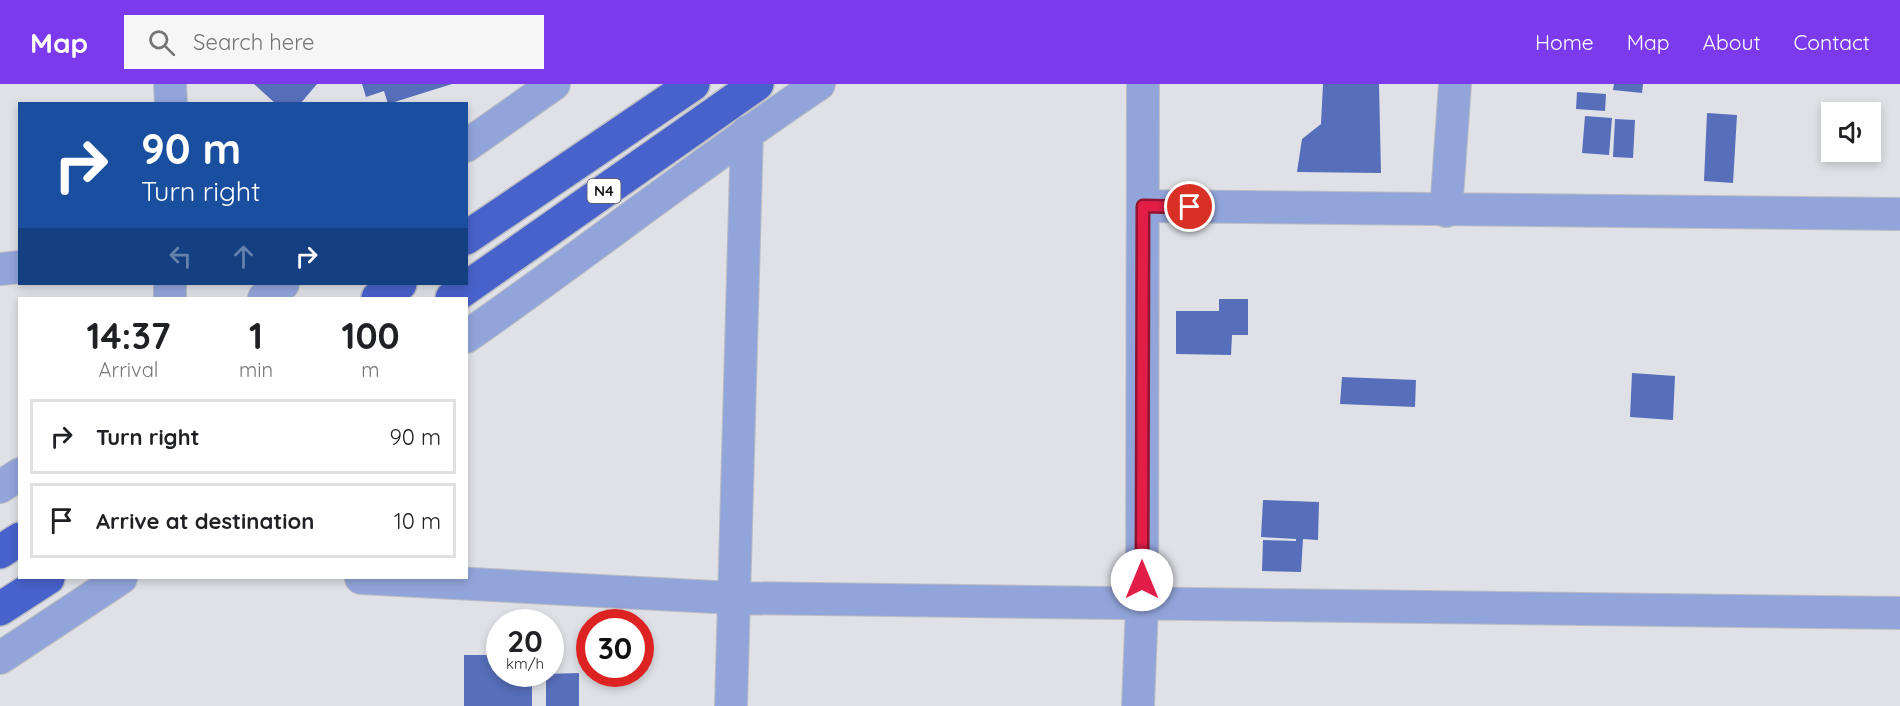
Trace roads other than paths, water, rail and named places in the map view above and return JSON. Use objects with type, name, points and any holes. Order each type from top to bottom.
[{"type":"highway","name":"N4","points":[[468,237],[693,84]]},
{"type":"highway","name":"N4","points":[[453,297],[757,84]]},
{"type":"highway","points":[[380,297],[398,285]]},
{"type":"highway","points":[[0,552],[18,540]]},
{"type":"highway","points":[[0,609],[46,579]]},
{"type":"street","points":[[170,84],[171,102]]},
{"type":"street","points":[[468,145],[554,84]]},
{"type":"street","points":[[468,336],[557,273],[747,132],[819,84]]},
{"type":"street","points":[[1138,706],[1142,604],[1143,84]]},
{"type":"street","points":[[1446,210],[1455,84]]},
{"type":"street","points":[[731,706],[747,132]]},
{"type":"street","points":[[1143,206],[1900,214]]},
{"type":"street","points":[[0,269],[18,267]]},
{"type":"street","points":[[265,297],[282,285]]},
{"type":"street","points":[[0,487],[18,475]]},
{"type":"street","points":[[0,658],[118,579]]},
{"type":"street","points":[[379,579],[733,598],[1900,613]]}]
